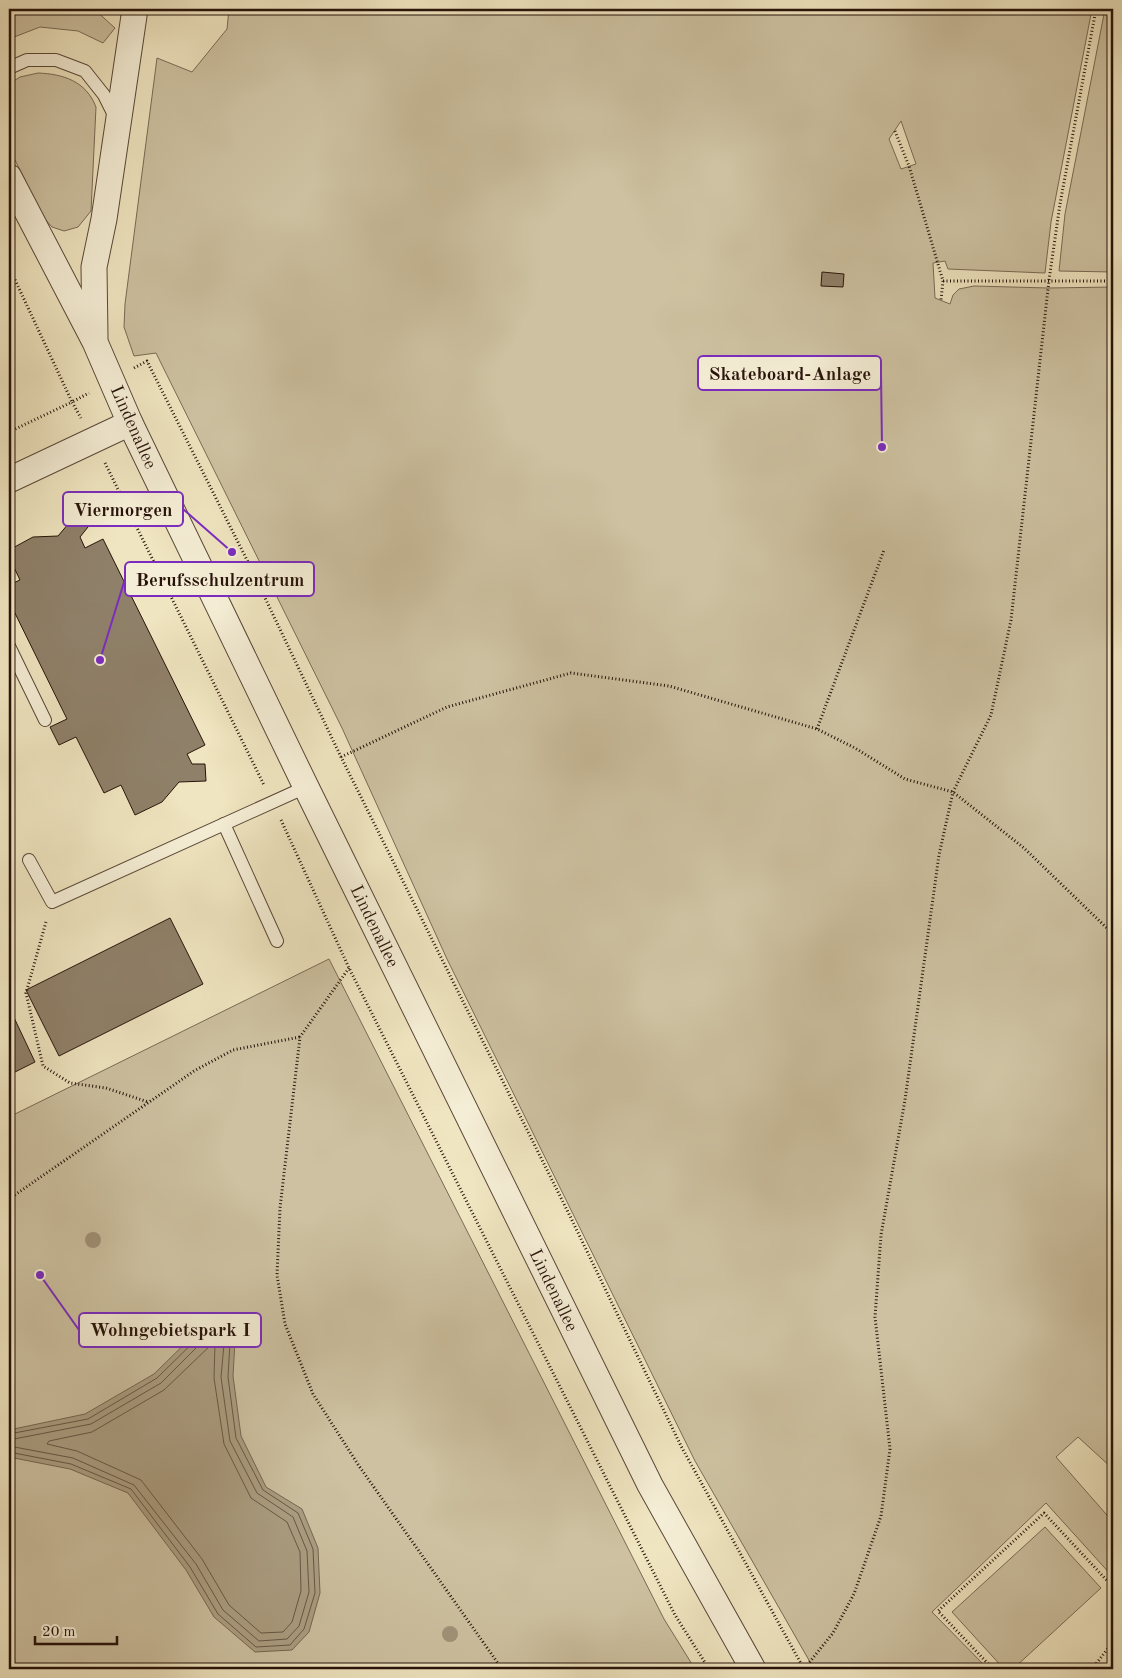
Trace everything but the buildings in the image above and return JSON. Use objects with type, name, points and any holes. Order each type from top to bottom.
[{"type":"street","points":[[95,342],[94,267],[104,219],[119,124],[134,9]]},
{"type":"street","name":"Lindenallee","points":[[9,178],[95,342],[130,423],[306,787],[645,1476],[753,1669]]},
{"type":"street","points":[[9,480],[130,423]]},
{"type":"lane","points":[[9,68],[27,60],[56,60],[85,71],[104,95],[119,124]]},
{"type":"lane","points":[[9,646],[45,720]]},
{"type":"lane","points":[[30,860],[52,902],[306,787]]},
{"type":"lane","points":[[224,824],[277,941]]},
{"type":"path","points":[[9,432],[113,381],[146,361],[246,558],[341,757],[681,1446],[804,1669],[833,1633],[854,1594],[881,1516],[890,1450],[875,1317],[881,1235],[905,1100],[939,855],[953,792],[991,715],[1011,620],[1049,280],[1060,204],[1096,9]]},
{"type":"path","points":[[895,131],[910,166],[943,281],[941,300]]},
{"type":"path","points":[[9,267],[72,402],[93,440],[273,802],[349,968],[676,1615],[709,1669]]},
{"type":"path","points":[[943,281],[1113,281]]},
{"type":"path","points":[[817,729],[884,550]]},
{"type":"path","points":[[341,757],[447,707],[571,673],[668,686],[817,729],[855,748],[905,779],[953,792],[1024,848],[1113,934]]},
{"type":"path","points":[[52,902],[26,993],[43,1066],[70,1083],[106,1088],[148,1102]]},
{"type":"path","points":[[349,968],[300,1037],[279,1218],[277,1275],[285,1324],[313,1394],[359,1466],[502,1669]]},
{"type":"path","points":[[9,1200],[194,1071],[233,1050],[300,1037]]},
{"type":"path","points":[[993,1669],[938,1611],[1044,1513],[1113,1586]]},
{"type":"path","points":[[1092,1669],[1113,1642]]},
{"type":"shaded area","points":[[9,9],[94,9],[115,28],[103,43],[78,31],[40,27],[9,39]]},
{"type":"shaded area","points":[[229,9],[1092,9],[1051,222],[1045,273],[948,269],[945,261],[933,263],[935,298],[950,304],[953,295],[959,289],[974,286],[1113,287],[1113,1410],[1111,1412],[1113,1415],[1113,1469],[1078,1437],[1056,1457],[1113,1522],[1113,1577],[1046,1503],[932,1612],[988,1669],[814,1669],[695,1461],[447,959],[342,728],[156,353],[134,356],[124,327],[125,304],[157,58],[192,72],[227,29]],"holes":[[[901,121],[916,164],[901,169],[889,139]]]},
{"type":"shaded area","points":[[1105,9],[1113,9],[1113,272],[1059,271],[1065,214]]},
{"type":"shaded area","points":[[38,73],[65,77],[80,85],[92,98],[96,107],[91,211],[78,227],[64,231],[52,227],[44,218],[9,148],[9,84],[20,77]]},
{"type":"shaded area","points":[[329,959],[664,1619],[695,1669],[9,1669],[9,1117]]},
{"type":"shaded area","points":[[1045,1527],[1101,1588],[1013,1669],[1004,1669],[952,1612]]},
{"type":"water","points":[[208,1321],[224,1322],[235,1341],[233,1376],[241,1436],[266,1487],[302,1509],[318,1548],[320,1593],[309,1632],[292,1650],[255,1652],[214,1617],[186,1570],[128,1493],[70,1469],[9,1457],[9,1430],[85,1414],[154,1374]]},
{"type":"place","name":"Skateboard-Anlage","points":[[882,447]]},
{"type":"place","name":"Viermorgen","points":[[232,552]]},
{"type":"place","name":"Berufsschulzentrum","points":[[100,660]]},
{"type":"place","name":"Wohngebietspark I","points":[[40,1275]]}]
